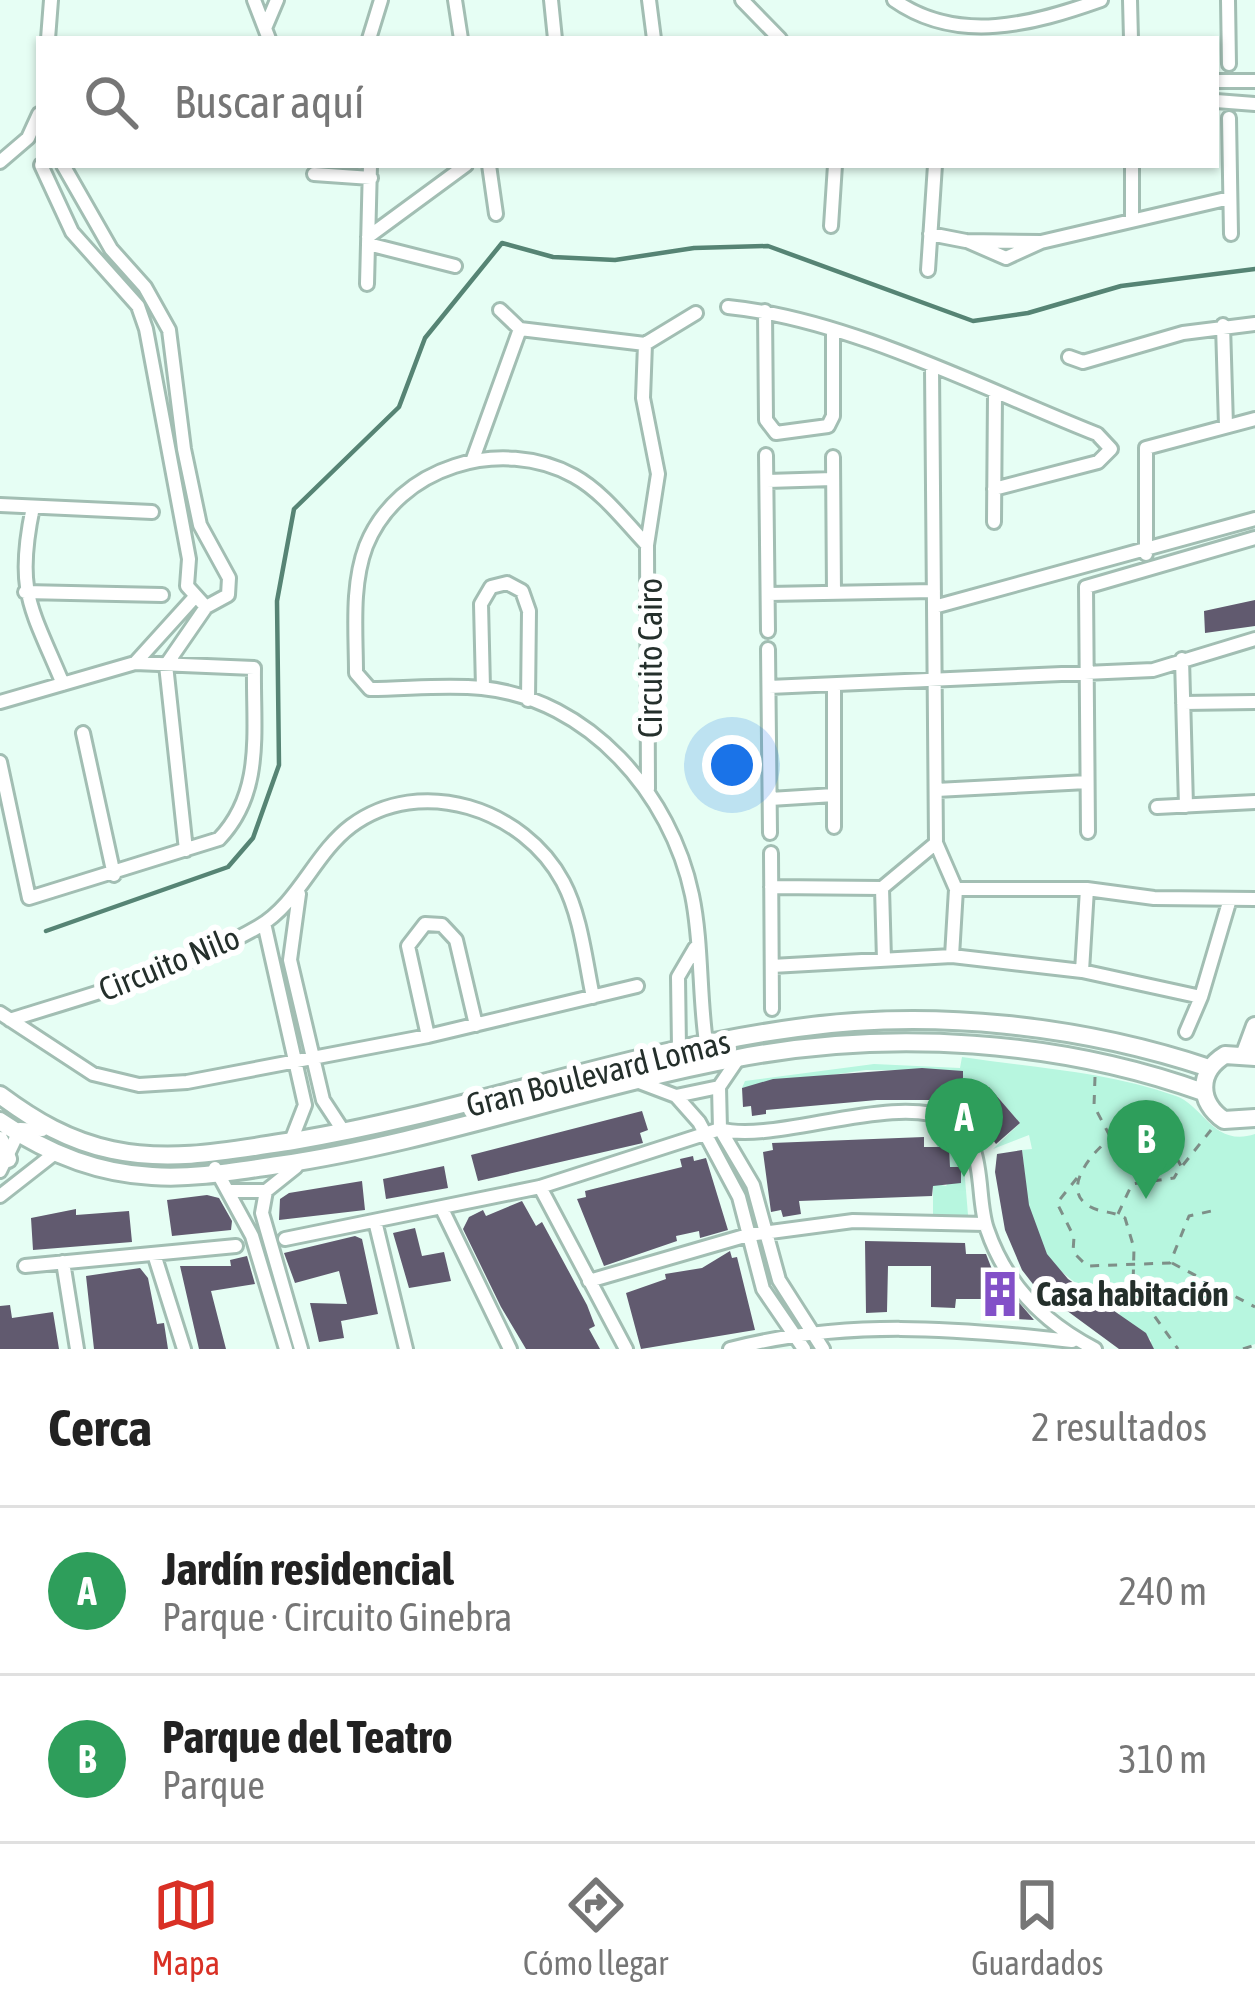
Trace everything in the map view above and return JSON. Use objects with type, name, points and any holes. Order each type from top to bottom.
[{"type":"main road","name":"Gran Boulevard Lomas","points":[[0,1121],[8,1136],[58,1144],[136,1154],[212,1154],[344,1132],[706,1042],[886,1021],[977,1024],[1106,1039],[1209,1068]]},
{"type":"main road","points":[[1255,1026],[1250,1055],[1225,1055],[1209,1068],[1203,1092],[1220,1118],[1236,1123],[1255,1118]]},
{"type":"main road","name":"Gran Boulevard Lomas","points":[[0,1095],[58,1144],[118,1172],[216,1174],[308,1161],[741,1057],[902,1042],[1099,1062],[1203,1092]]},
{"type":"main road","points":[[603,1069],[607,1090]]},
{"type":"main road","points":[[4,1165],[8,1136]]},
{"type":"street","points":[[48,36],[51,0]]},
{"type":"street","points":[[254,0],[268,33]]},
{"type":"street","points":[[268,33],[277,0]]},
{"type":"street","points":[[370,36],[381,0]]},
{"type":"street","points":[[455,0],[461,36]]},
{"type":"street","points":[[551,0],[556,36]]},
{"type":"street","points":[[649,0],[654,36]]},
{"type":"street","points":[[742,0],[777,36]]},
{"type":"street","points":[[894,0],[926,17],[977,27],[1030,22],[1098,0]]},
{"type":"street","points":[[1130,0],[1131,36]]},
{"type":"street","points":[[1228,0],[1229,64]]},
{"type":"street","points":[[1219,81],[1255,81]]},
{"type":"street","points":[[1219,101],[1255,104]]},
{"type":"street","points":[[1228,118],[1231,235]]},
{"type":"street","points":[[0,162],[28,137],[36,122]]},
{"type":"street","points":[[28,137],[36,155]]},
{"type":"street","points":[[42,168],[72,232],[138,305],[193,599],[206,608]]},
{"type":"street","points":[[65,168],[111,249],[160,307],[170,330],[180,421],[200,525],[229,578],[227,595],[206,608],[166,664],[186,850]]},
{"type":"street","points":[[368,240],[462,168]]},
{"type":"street","points":[[489,168],[496,214]]},
{"type":"street","points":[[831,226],[836,168]]},
{"type":"street","points":[[928,270],[935,168]]},
{"type":"street","points":[[1132,168],[1132,218]]},
{"type":"street","points":[[314,173],[371,171],[367,284]]},
{"type":"street","points":[[930,234],[966,241],[1006,258],[1041,242],[1230,198]]},
{"type":"street","points":[[368,240],[454,266]]},
{"type":"street","points":[[728,307],[765,311],[932,368],[1097,434],[1111,449],[1098,462],[994,489]]},
{"type":"street","points":[[500,310],[520,329],[645,344],[696,313]]},
{"type":"street","points":[[765,311],[769,430],[828,426],[833,416],[833,333]]},
{"type":"street","points":[[1069,357],[1083,362],[1223,325],[1255,324]]},
{"type":"street","points":[[1223,325],[1226,426]]},
{"type":"street","points":[[473,459],[520,329]]},
{"type":"street","points":[[645,344],[643,398],[658,474],[647,545]]},
{"type":"street","points":[[932,368],[937,842],[956,889],[952,956]]},
{"type":"street","points":[[994,523],[995,394]]},
{"type":"street","points":[[1145,568],[1146,448],[1255,418]]},
{"type":"street","points":[[159,422],[180,421]]},
{"type":"street","points":[[766,455],[768,631]]},
{"type":"street","name":"Circuito Cairo","points":[[648,789],[647,545],[597,493],[559,468],[505,457],[473,459],[415,485],[380,520],[367,544],[356,605],[356,674],[370,689],[483,688],[528,700],[593,734],[648,789],[686,869],[706,1042]]},
{"type":"street","points":[[833,457],[834,593]]},
{"type":"street","points":[[766,481],[833,479]]},
{"type":"street","points":[[0,505],[152,512]]},
{"type":"street","points":[[33,507],[21,562],[26,592],[63,684]]},
{"type":"street","points":[[934,607],[1255,519]]},
{"type":"street","points":[[1088,832],[1086,587],[1255,538]]},
{"type":"street","points":[[483,688],[481,604],[491,587],[507,583],[522,591],[529,611],[528,700]]},
{"type":"street","points":[[768,594],[934,591]]},
{"type":"street","points":[[26,592],[162,595]]},
{"type":"street","points":[[135,663],[193,599]]},
{"type":"street","points":[[769,687],[1153,670],[1255,639]]},
{"type":"street","points":[[768,649],[770,832]]},
{"type":"street","points":[[1183,659],[1186,806]]},
{"type":"street","points":[[0,702],[135,663],[254,668],[252,788],[239,818],[218,839],[29,898],[0,762]]},
{"type":"street","points":[[834,685],[834,827]]},
{"type":"street","points":[[1183,703],[1255,702]]},
{"type":"street","points":[[83,733],[114,875]]},
{"type":"street","points":[[936,790],[1087,782]]},
{"type":"street","points":[[770,799],[834,795]]},
{"type":"street","name":"Circuito Nilo","points":[[5,1016],[187,962],[264,923],[301,887],[342,835],[369,816],[441,801],[492,815],[533,843],[565,884],[593,997]]},
{"type":"street","points":[[1157,807],[1255,802]]},
{"type":"street","points":[[771,887],[882,888],[937,842]]},
{"type":"street","points":[[770,853],[772,1009]]},
{"type":"street","points":[[301,887],[290,960],[328,1112],[344,1132]]},
{"type":"street","points":[[882,888],[884,960]]},
{"type":"street","points":[[956,889],[1087,889],[1154,898],[1255,899]]},
{"type":"street","points":[[1082,970],[1087,889]]},
{"type":"street","points":[[1186,1032],[1202,997],[1230,899]]},
{"type":"street","points":[[290,1141],[304,1105],[264,923],[291,930]]},
{"type":"street","points":[[428,1036],[408,946],[425,924],[442,925],[456,940],[476,1024]]},
{"type":"street","name":"Circuito Cairo","points":[[679,1048],[678,977],[696,947]]},
{"type":"street","points":[[772,966],[952,956],[1082,970],[1202,997]]},
{"type":"street","name":"Circuito Nilo","points":[[5,1016],[93,1074],[140,1085],[187,1082],[428,1036],[637,986]]},
{"type":"street","points":[[741,1057],[718,1087],[714,1132],[739,1197],[763,1289],[804,1349]]},
{"type":"street","points":[[639,1082],[676,1096],[714,1132],[753,1184],[779,1280],[823,1349]]},
{"type":"street","points":[[676,1096],[718,1087]]},
{"type":"street","points":[[285,1239],[443,1211],[540,1187],[714,1132],[744,1133],[858,1116],[934,1114],[948,1119],[976,1153],[985,1224],[1013,1282],[1073,1341]]},
{"type":"street","points":[[0,1196],[58,1144]]},
{"type":"street","points":[[212,1154],[216,1174],[230,1191],[252,1237],[286,1349]]},
{"type":"street","points":[[301,1349],[262,1213],[266,1191],[284,1172],[308,1161]]},
{"type":"street","points":[[4,1165],[25,1173]]},
{"type":"street","points":[[540,1187],[626,1349]]},
{"type":"street","points":[[230,1191],[266,1191]]},
{"type":"street","points":[[443,1211],[510,1349]]},
{"type":"street","points":[[375,1221],[406,1349]]},
{"type":"street","points":[[589,1281],[748,1235],[853,1221],[985,1224]]},
{"type":"street","points":[[252,1237],[267,1231]]},
{"type":"street","points":[[25,1266],[236,1246]]},
{"type":"street","points":[[154,1254],[184,1349]]},
{"type":"street","points":[[63,1262],[77,1349]]},
{"type":"street","points":[[730,1349],[791,1333],[952,1328],[1073,1341],[1095,1349]]},
{"type":"path","points":[[1099,1062],[1094,1106],[1113,1142]]},
{"type":"path","points":[[1118,1214],[1132,1184],[1143,1179],[1160,1184],[1174,1178],[1220,1118]]},
{"type":"path","points":[[1181,1166],[1174,1153],[1113,1142],[1083,1161],[1078,1176],[1057,1203],[1074,1237],[1076,1258],[1087,1266],[1171,1263],[1255,1307]]},
{"type":"path","points":[[1078,1176],[1080,1194],[1095,1210],[1118,1214],[1132,1233],[1133,1286],[1178,1349]]},
{"type":"path","points":[[1171,1263],[1189,1216],[1216,1210]]},
{"type":"path","points":[[1243,1349],[1255,1345]]},
{"type":"green space","points":[[962,1057],[1149,1088],[1185,1101],[1219,1131],[1241,1137],[1255,1134],[1255,1344],[1242,1349],[1150,1349],[1151,1340],[1119,1315],[1121,1311],[1105,1300],[1102,1304],[1058,1268],[1040,1244],[1031,1218],[1022,1150],[1032,1149],[1029,1135],[993,1149],[1020,1123],[989,1087],[963,1106],[963,1071],[866,1070],[742,1088],[745,1081],[874,1064],[960,1068]]},
{"type":"green space","points":[[936,1136],[963,1154],[968,1215],[933,1215],[933,1183],[946,1186],[961,1167],[950,1167],[949,1148],[937,1147]]},
{"type":"building","points":[[1255,600],[1255,626],[1205,633],[1204,611]]},
{"type":"building","points":[[922,1068],[963,1071],[963,1100],[877,1100],[766,1110],[766,1114],[752,1116],[751,1106],[743,1107],[742,1088],[773,1079]]},
{"type":"building","points":[[989,1087],[1020,1123],[996,1144],[990,1136],[996,1131],[971,1102]]},
{"type":"building","points":[[642,1111],[648,1130],[640,1133],[643,1143],[478,1181],[471,1155]]},
{"type":"building","points":[[924,1137],[924,1147],[949,1147],[950,1167],[961,1167],[961,1183],[933,1186],[932,1196],[799,1201],[801,1214],[783,1217],[781,1210],[771,1212],[763,1152],[773,1150],[772,1143]]},
{"type":"building","points":[[1022,1150],[1029,1205],[1047,1254],[1068,1279],[1146,1333],[1154,1349],[1119,1349],[1036,1288],[1022,1270],[1005,1230],[995,1172],[997,1154]]},
{"type":"building","points":[[693,1156],[694,1161],[706,1158],[728,1230],[700,1238],[699,1231],[676,1236],[677,1241],[604,1266],[577,1199],[586,1197],[585,1191],[682,1167],[680,1159]]},
{"type":"building","points":[[444,1166],[448,1188],[386,1199],[383,1179]]},
{"type":"building","points":[[362,1181],[365,1210],[279,1220],[280,1199],[289,1193]]},
{"type":"building","points":[[219,1198],[232,1221],[231,1230],[172,1236],[167,1200]]},
{"type":"building","points":[[522,1201],[536,1226],[542,1222],[587,1305],[595,1326],[589,1329],[600,1349],[526,1349],[501,1307],[463,1229],[469,1217],[483,1210],[486,1216]]},
{"type":"building","points":[[76,1209],[76,1215],[129,1211],[132,1242],[33,1250],[31,1218]]},
{"type":"building","points":[[415,1228],[422,1256],[444,1252],[451,1281],[409,1288],[393,1233]]},
{"type":"building","points":[[355,1236],[362,1239],[378,1314],[341,1321],[344,1338],[319,1342],[310,1303],[347,1304],[339,1271],[295,1283],[284,1253]]},
{"type":"building","points":[[865,1241],[965,1243],[966,1254],[986,1254],[993,1272],[1034,1320],[981,1317],[982,1299],[956,1299],[955,1308],[931,1307],[931,1266],[888,1266],[887,1312],[866,1313]]},
{"type":"building","points":[[730,1251],[732,1258],[737,1257],[755,1330],[641,1349],[626,1293],[666,1279],[665,1274],[702,1268]]},
{"type":"building","points":[[247,1256],[255,1284],[211,1291],[226,1349],[199,1349],[180,1266],[231,1266],[230,1260]]},
{"type":"building","points":[[140,1268],[148,1278],[157,1324],[164,1323],[168,1349],[94,1349],[86,1276]]},
{"type":"building","points":[[10,1305],[12,1318],[53,1312],[59,1349],[0,1349],[0,1306]]},
{"type":"waterway","points":[[46,931],[228,867],[253,838],[279,765],[277,601],[294,509],[399,407],[425,338],[502,243],[553,257],[615,260],[694,248],[768,246],[973,321],[1028,313],[1121,286],[1255,269]]},
{"type":"place","name":"Jardín residencial","points":[[964,1177]]},
{"type":"place","name":"Parque del Teatro","points":[[1146,1199]]},
{"type":"place","name":"Casa habitación","points":[[1000,1294]]}]
